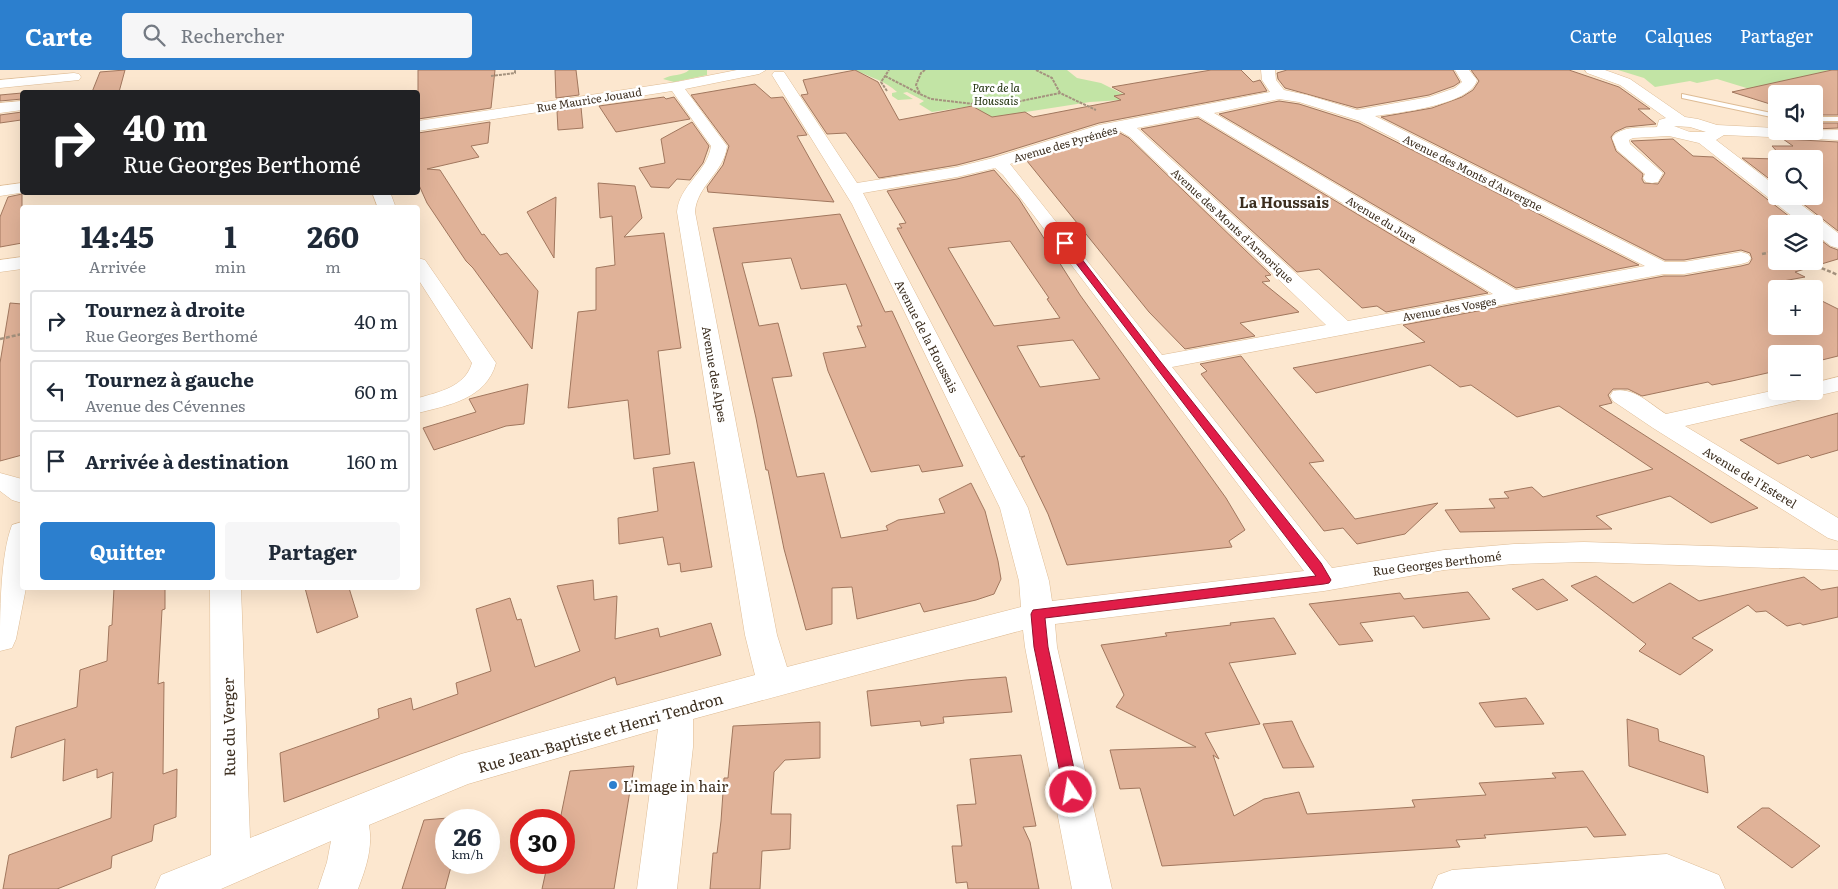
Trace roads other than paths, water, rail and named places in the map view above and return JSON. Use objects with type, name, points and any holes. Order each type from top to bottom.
[{"type":"street","name":"Avenue de la Houssais","points":[[759,70],[765,74],[787,74],[852,189],[1014,508],[1034,581],[1041,647],[1092,889]]},
{"type":"street","name":"Rue Maurice Jouaud","points":[[420,126],[676,86],[759,70]]},
{"type":"street","points":[[1268,70],[1270,84],[1279,94]]},
{"type":"street","points":[[1357,115],[1436,100],[1456,93],[1469,84],[1468,76],[1462,70]]},
{"type":"street","points":[[1592,70],[1625,82],[1675,125],[1708,134],[1838,135]]},
{"type":"street","points":[[0,84],[76,74]]},
{"type":"street","points":[[69,90],[76,74]]},
{"type":"street","name":"Avenue des Alpes","points":[[676,86],[719,146],[718,159],[687,199],[686,212],[761,635],[775,684]]},
{"type":"street","name":"Avenue des Pyrénées","points":[[852,189],[893,184],[998,162],[1099,130],[1258,100],[1279,94]]},
{"type":"street","name":"Avenue des Monts d'Auvergne","points":[[1279,94],[1302,98],[1357,115],[1646,259],[1660,268]]},
{"type":"street","points":[[0,108],[20,106]]},
{"type":"street","name":"Avenue du Jura","points":[[1200,111],[1512,296]]},
{"type":"street","points":[[1652,178],[1654,173],[1623,146],[1620,138],[1630,134],[1675,125]]},
{"type":"street","name":"Avenue des Monts d'Armorique","points":[[1123,126],[1136,134],[1342,327]]},
{"type":"street","points":[[1708,134],[1768,188]]},
{"type":"street","points":[[998,162],[1009,171],[1156,363],[1316,566],[1324,580]]},
{"type":"street","points":[[0,191],[20,186]]},
{"type":"street","points":[[1789,205],[1838,242]]},
{"type":"street","name":"Avenue des Vosges","points":[[1156,363],[1660,268],[1684,268],[1741,258]]},
{"type":"street","points":[[0,266],[20,263]]},
{"type":"street","points":[[420,267],[484,363],[481,374],[471,384],[453,394],[420,404]]},
{"type":"street","points":[[1823,388],[1838,384]]},
{"type":"street","name":"Avenue de l'Esterel","points":[[1622,396],[1662,423],[1838,530]]},
{"type":"street","points":[[1662,423],[1768,400]]},
{"type":"street","points":[[0,482],[11,484],[20,492]]},
{"type":"street","points":[[0,639],[20,542]]},
{"type":"street","name":"Rue Georges Berthomé","points":[[1038,614],[1324,580],[1444,560],[1514,554],[1584,552],[1838,560]]},
{"type":"street","name":"Rue du Verger","points":[[225,590],[231,866]]},
{"type":"street","name":"Rue Jean-Baptiste et Henri Tendron","points":[[175,889],[461,770],[674,710],[1038,614]]},
{"type":"street","points":[[657,889],[675,747],[676,723],[674,710]]},
{"type":"street","points":[[338,889],[352,844],[352,830],[347,816]]},
{"type":"street","points":[[1452,889],[1667,873],[1705,889]]},
{"type":"lane","points":[[1685,96],[1768,114]]},
{"type":"lane","points":[[1823,119],[1838,119]]},
{"type":"place","name":"L'image in hair","points":[[613,785]]},
{"type":"district","name":"La Houssais","points":[[1284,201]]},
{"type":"park label","name":"Parc de la Houssais","points":[[996,93]]}]
